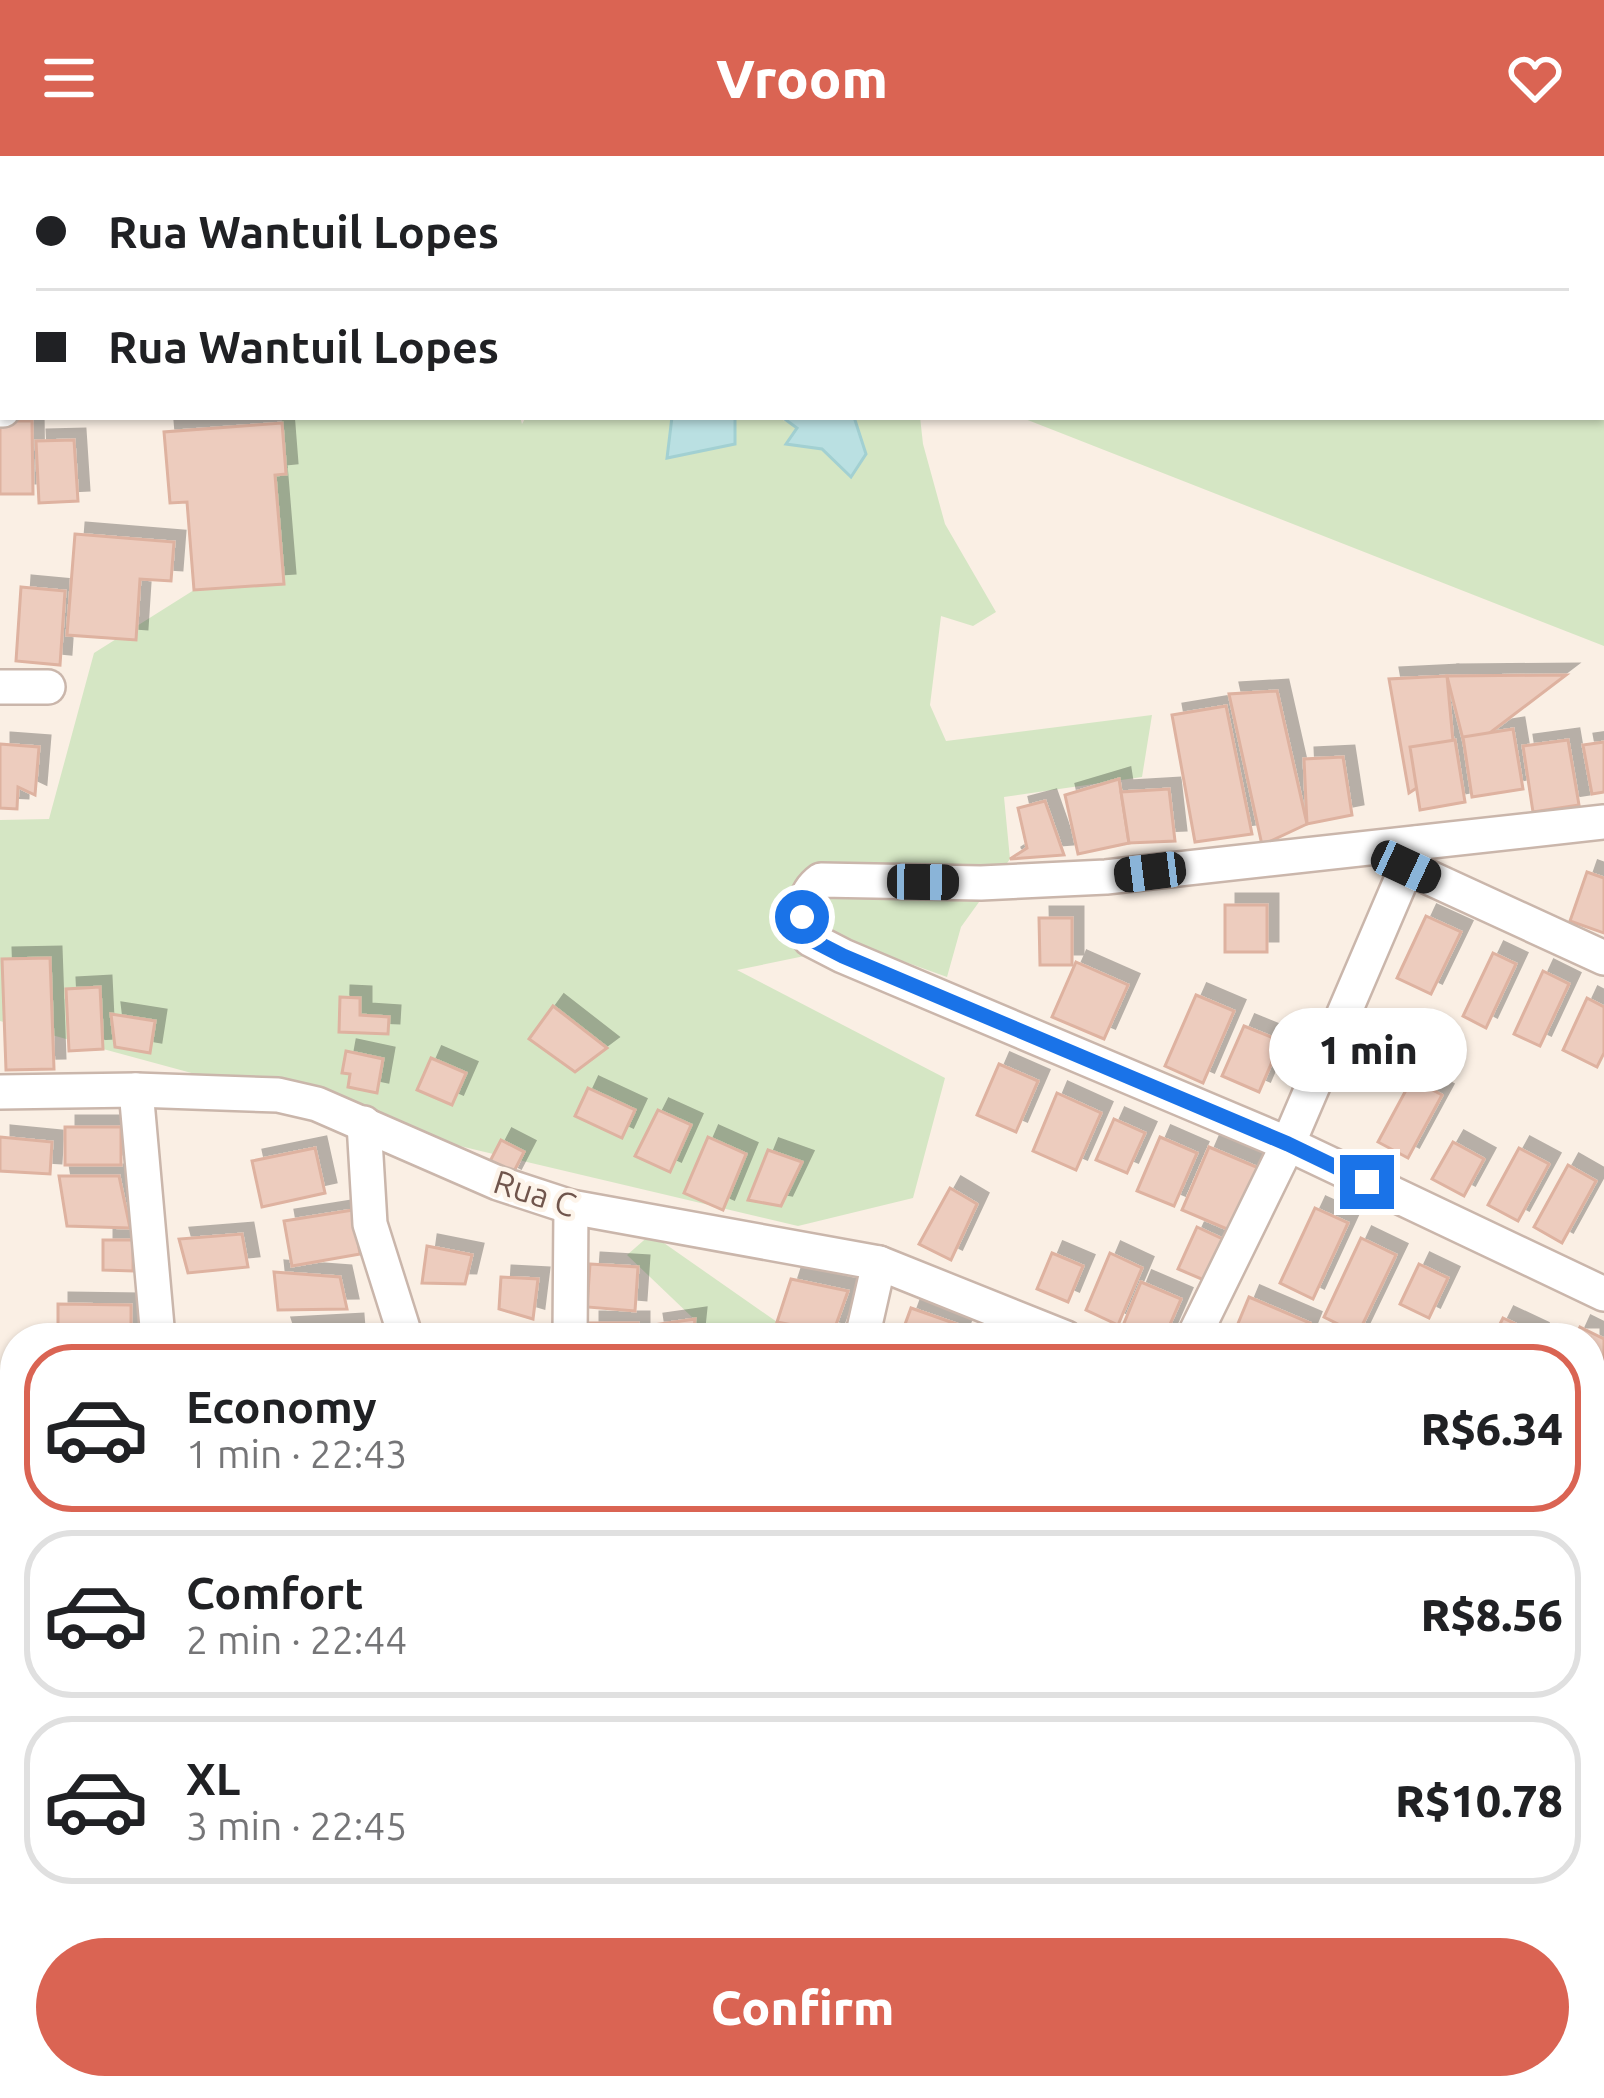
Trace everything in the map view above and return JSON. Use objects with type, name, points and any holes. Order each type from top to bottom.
[{"type":"street","points":[[0,687],[48,687]]},
{"type":"street","points":[[1604,822],[1412,855],[1106,878],[981,883],[821,880],[810,890],[802,917],[810,939],[843,956],[1288,1144],[1604,1294]]},
{"type":"street","points":[[1412,855],[1604,958]]},
{"type":"street","points":[[1200,1323],[1288,1144],[1412,855]]},
{"type":"street","points":[[136,1090],[157,1323]]},
{"type":"street","name":"Rua C","points":[[0,1092],[278,1095],[317,1104],[498,1184],[571,1207],[878,1264],[1028,1323]]},
{"type":"street","points":[[364,1124],[370,1224],[401,1323]]},
{"type":"street","points":[[570,1323],[571,1207]]},
{"type":"street","points":[[865,1323],[878,1264]]},
{"type":"green space","points":[[282,420],[521,420],[522,424],[524,420],[672,420],[667,457],[737,420],[782,420],[797,428],[787,444],[866,454],[855,420],[920,420],[945,524],[996,612],[973,626],[941,616],[930,705],[946,741],[1152,715],[1142,777],[1004,797],[1010,859],[961,927],[947,977],[858,945],[737,970],[945,1078],[913,1198],[798,1226],[464,1147],[0,1021],[0,820],[49,819],[94,653],[194,590]]},
{"type":"green space","points":[[1028,420],[1604,420],[1604,646]]},
{"type":"green space","points":[[651,1234],[777,1323],[694,1323],[627,1255]]},
{"type":"water","points":[[672,420],[735,420],[735,444],[667,458]]},
{"type":"water","points":[[786,420],[855,420],[866,454],[851,477],[822,449],[786,444],[797,428]]},
{"type":"building","points":[[0,421],[32,421],[33,494],[0,494]]},
{"type":"building","points":[[282,423],[286,474],[275,475],[284,584],[194,590],[187,502],[170,503],[164,432]]},
{"type":"building","points":[[74,440],[78,501],[39,503],[36,441]]},
{"type":"building","points":[[75,534],[174,542],[171,581],[140,579],[136,640],[67,635]]},
{"type":"building","points":[[21,587],[65,591],[60,665],[16,661]]},
{"type":"building","points":[[1566,675],[1466,751],[1447,676]]},
{"type":"building","points":[[1447,676],[1455,763],[1409,793],[1389,679]]},
{"type":"building","points":[[1277,691],[1307,824],[1262,845],[1229,694]]},
{"type":"building","points":[[1226,706],[1252,834],[1195,842],[1172,715]]},
{"type":"building","points":[[1513,729],[1523,789],[1472,797],[1463,737]]},
{"type":"building","points":[[1455,740],[1465,802],[1420,810],[1410,747]]},
{"type":"building","points":[[1568,740],[1579,805],[1533,812],[1523,746]]},
{"type":"building","points":[[1604,742],[1604,792],[1592,794],[1583,745]]},
{"type":"building","points":[[0,744],[39,747],[35,795],[18,787],[17,809],[0,808]]},
{"type":"building","points":[[1343,757],[1352,815],[1307,824],[1304,759]]},
{"type":"building","points":[[1119,779],[1129,843],[1078,854],[1065,795]]},
{"type":"building","points":[[1169,789],[1175,841],[1129,843],[1121,792]]},
{"type":"building","points":[[1045,801],[1064,855],[1010,859],[1027,848],[1018,808]]},
{"type":"building","points":[[1587,872],[1604,878],[1604,933],[1570,921]]},
{"type":"building","points":[[1225,905],[1267,905],[1267,952],[1225,952]]},
{"type":"building","points":[[1426,916],[1461,932],[1431,994],[1397,978]]},
{"type":"building","points":[[1039,918],[1072,918],[1072,965],[1040,965]]},
{"type":"building","points":[[1493,953],[1516,964],[1486,1028],[1463,1016]]},
{"type":"building","points":[[50,958],[54,1069],[6,1070],[2,959]]},
{"type":"building","points":[[1076,962],[1128,985],[1104,1039],[1052,1017]]},
{"type":"building","points":[[1543,971],[1569,984],[1540,1046],[1514,1034]]},
{"type":"building","points":[[100,987],[103,1049],[69,1051],[66,989]]},
{"type":"building","points":[[1196,995],[1234,1011],[1203,1083],[1165,1066]]},
{"type":"building","points":[[340,997],[360,998],[360,1015],[389,1017],[388,1034],[339,1032]]},
{"type":"building","points":[[1587,998],[1604,1007],[1604,1053],[1597,1067],[1563,1050]]},
{"type":"building","points":[[553,1006],[607,1048],[575,1072],[529,1039]]},
{"type":"building","points":[[111,1014],[155,1021],[150,1053],[115,1047]]},
{"type":"building","points":[[1244,1026],[1281,1041],[1259,1092],[1222,1076]]},
{"type":"building","points":[[346,1051],[383,1059],[377,1093],[348,1087],[350,1074],[342,1073]]},
{"type":"building","points":[[431,1058],[466,1073],[452,1105],[417,1090]]},
{"type":"building","points":[[999,1064],[1038,1081],[1016,1132],[977,1115]]},
{"type":"building","points":[[1412,1079],[1442,1095],[1408,1158],[1378,1142]]},
{"type":"building","points":[[588,1088],[635,1110],[622,1138],[575,1116]]},
{"type":"building","points":[[1057,1093],[1101,1113],[1076,1170],[1033,1151]]},
{"type":"building","points":[[658,1110],[691,1125],[670,1172],[635,1156]]},
{"type":"building","points":[[1114,1119],[1145,1133],[1127,1173],[1096,1160]]},
{"type":"building","points":[[65,1127],[121,1127],[121,1165],[65,1165]]},
{"type":"building","points":[[0,1137],[52,1142],[50,1174],[0,1171]]},
{"type":"building","points":[[708,1137],[746,1154],[723,1210],[684,1193]]},
{"type":"building","points":[[1160,1137],[1197,1153],[1174,1206],[1137,1191]]},
{"type":"building","points":[[501,1140],[524,1152],[510,1179],[487,1167]]},
{"type":"building","points":[[1453,1142],[1484,1159],[1464,1196],[1432,1179]]},
{"type":"building","points":[[1209,1147],[1261,1169],[1234,1232],[1182,1210]]},
{"type":"building","points":[[315,1148],[325,1193],[262,1207],[252,1161]]},
{"type":"building","points":[[1519,1148],[1549,1164],[1518,1221],[1488,1205]]},
{"type":"building","points":[[768,1150],[802,1162],[781,1206],[748,1200]]},
{"type":"building","points":[[1568,1165],[1596,1181],[1562,1243],[1534,1227]]},
{"type":"building","points":[[59,1176],[119,1176],[130,1228],[67,1226]]},
{"type":"building","points":[[950,1188],[977,1204],[951,1260],[919,1244]]},
{"type":"building","points":[[1315,1208],[1348,1223],[1313,1299],[1280,1283]]},
{"type":"building","points":[[353,1210],[360,1254],[292,1266],[284,1221]]},
{"type":"building","points":[[1197,1227],[1229,1242],[1211,1283],[1178,1269]]},
{"type":"building","points":[[242,1234],[248,1267],[188,1273],[179,1239]]},
{"type":"building","points":[[1361,1238],[1396,1255],[1363,1323],[1336,1323],[1324,1317]]},
{"type":"building","points":[[103,1240],[133,1240],[133,1271],[103,1270]]},
{"type":"building","points":[[427,1246],[472,1255],[465,1284],[422,1283]]},
{"type":"building","points":[[1052,1253],[1083,1266],[1068,1302],[1037,1289]]},
{"type":"building","points":[[1110,1253],[1142,1268],[1119,1323],[1086,1310]]},
{"type":"building","points":[[590,1264],[638,1267],[635,1311],[587,1307]]},
{"type":"building","points":[[1419,1264],[1448,1278],[1429,1318],[1400,1304]]},
{"type":"building","points":[[274,1272],[340,1277],[347,1309],[278,1310]]},
{"type":"building","points":[[501,1277],[538,1279],[533,1319],[499,1309]]},
{"type":"building","points":[[791,1279],[848,1291],[837,1323],[777,1322]]},
{"type":"building","points":[[1141,1282],[1181,1299],[1171,1323],[1124,1323]]},
{"type":"building","points":[[1249,1297],[1310,1323],[1238,1323]]},
{"type":"building","points":[[58,1304],[131,1305],[131,1323],[58,1323]]},
{"type":"building","points":[[911,1308],[954,1323],[906,1323]]},
{"type":"route","points":[[802,917],[810,939],[843,956],[1288,1144],[1367,1182]]}]
